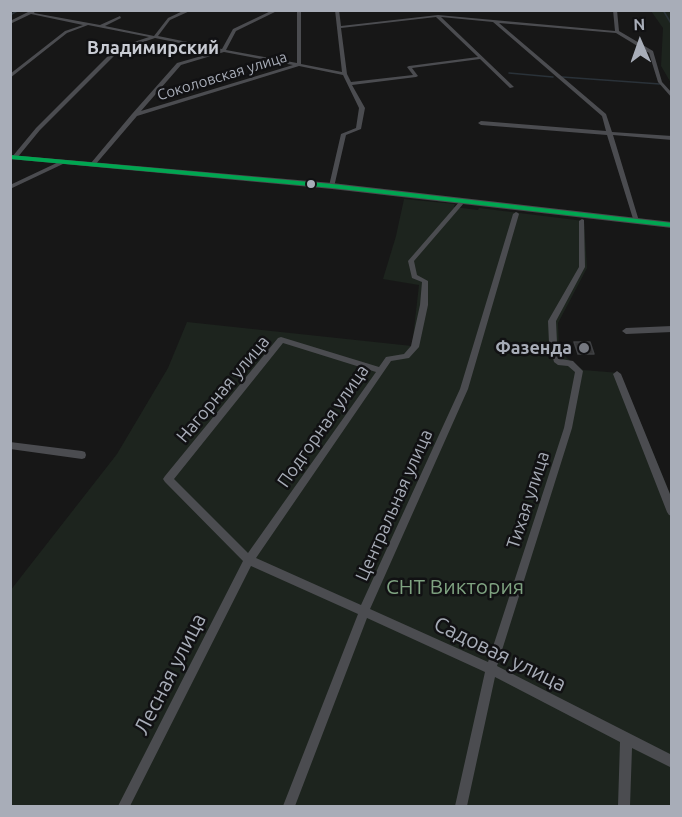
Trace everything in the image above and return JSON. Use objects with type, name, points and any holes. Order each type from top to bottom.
[{"type":"street","points":[[10,23],[37,10]]},
{"type":"street","points":[[13,157],[118,49],[155,37],[169,20],[190,10]]},
{"type":"street","points":[[93,164],[179,64],[223,51],[234,30],[277,10]]},
{"type":"street","name":"Соколовская улица","points":[[134,115],[299,65],[299,10]]},
{"type":"street","points":[[332,186],[344,134],[358,129],[362,108],[345,74],[337,10]]},
{"type":"street","points":[[615,10],[617,32]]},
{"type":"street","points":[[30,13],[345,74]]},
{"type":"street","points":[[339,27],[409,17],[438,16],[617,32],[651,52],[660,82],[672,97]]},
{"type":"street","points":[[438,16],[512,87]]},
{"type":"street","points":[[102,26],[120,17]]},
{"type":"street","points":[[492,20],[604,115],[636,221]]},
{"type":"street","points":[[10,76],[66,32],[90,24]]},
{"type":"street","points":[[349,84],[416,76],[409,67],[482,58]]},
{"type":"street","points":[[482,123],[672,138]]},
{"type":"street","points":[[13,157],[332,186],[672,225]]},
{"type":"street","points":[[10,187],[63,162]]},
{"type":"street","name":"Подгорная улица","points":[[249,560],[388,359],[406,356],[415,347],[425,281],[414,276],[411,261],[462,202]]},
{"type":"street","name":"Центральная улица","points":[[289,807],[364,611],[464,390],[516,214]]},
{"type":"street","name":"Тихая улица","points":[[461,807],[491,669],[568,428],[579,371],[570,363],[558,362],[553,343],[552,321],[582,267],[582,221]]},
{"type":"street","points":[[626,331],[672,329]]},
{"type":"street","name":"Нагорная улица","points":[[168,478],[281,340],[380,370]]},
{"type":"street","points":[[616,374],[672,512]]},
{"type":"street","points":[[10,445],[82,455]]},
{"type":"street","name":"Садовая улица","points":[[168,478],[249,560],[491,669],[672,762]]},
{"type":"street","name":"Лесная улица","points":[[124,807],[249,560]]},
{"type":"street","points":[[624,807],[627,740]]},
{"type":"green space","points":[[651,11],[671,11],[671,83],[661,66],[663,28]]},
{"type":"green space","name":"СНТ Виктория","points":[[404,199],[455,204],[454,207],[478,210],[479,208],[584,221],[587,268],[558,323],[559,348],[567,358],[583,370],[620,373],[671,496],[671,806],[11,806],[10,591],[117,454],[168,368],[187,322],[412,346],[419,285],[383,279]]},
{"type":"building","name":"Фазенда","points":[[574,342],[590,342],[594,354],[578,354]]},
{"type":"waterway","points":[[10,15],[19,10]]},
{"type":"waterway","points":[[663,10],[672,25]]},
{"type":"waterway","points":[[509,73],[553,77]]},
{"type":"waterway","points":[[562,77],[660,84]]},
{"type":"transit line","points":[[10,157],[332,186],[672,225]]},
{"type":"place","name":"Фазенда","points":[[584,348]]},
{"type":"district","name":"Владимирский","points":[[153,48]]}]
